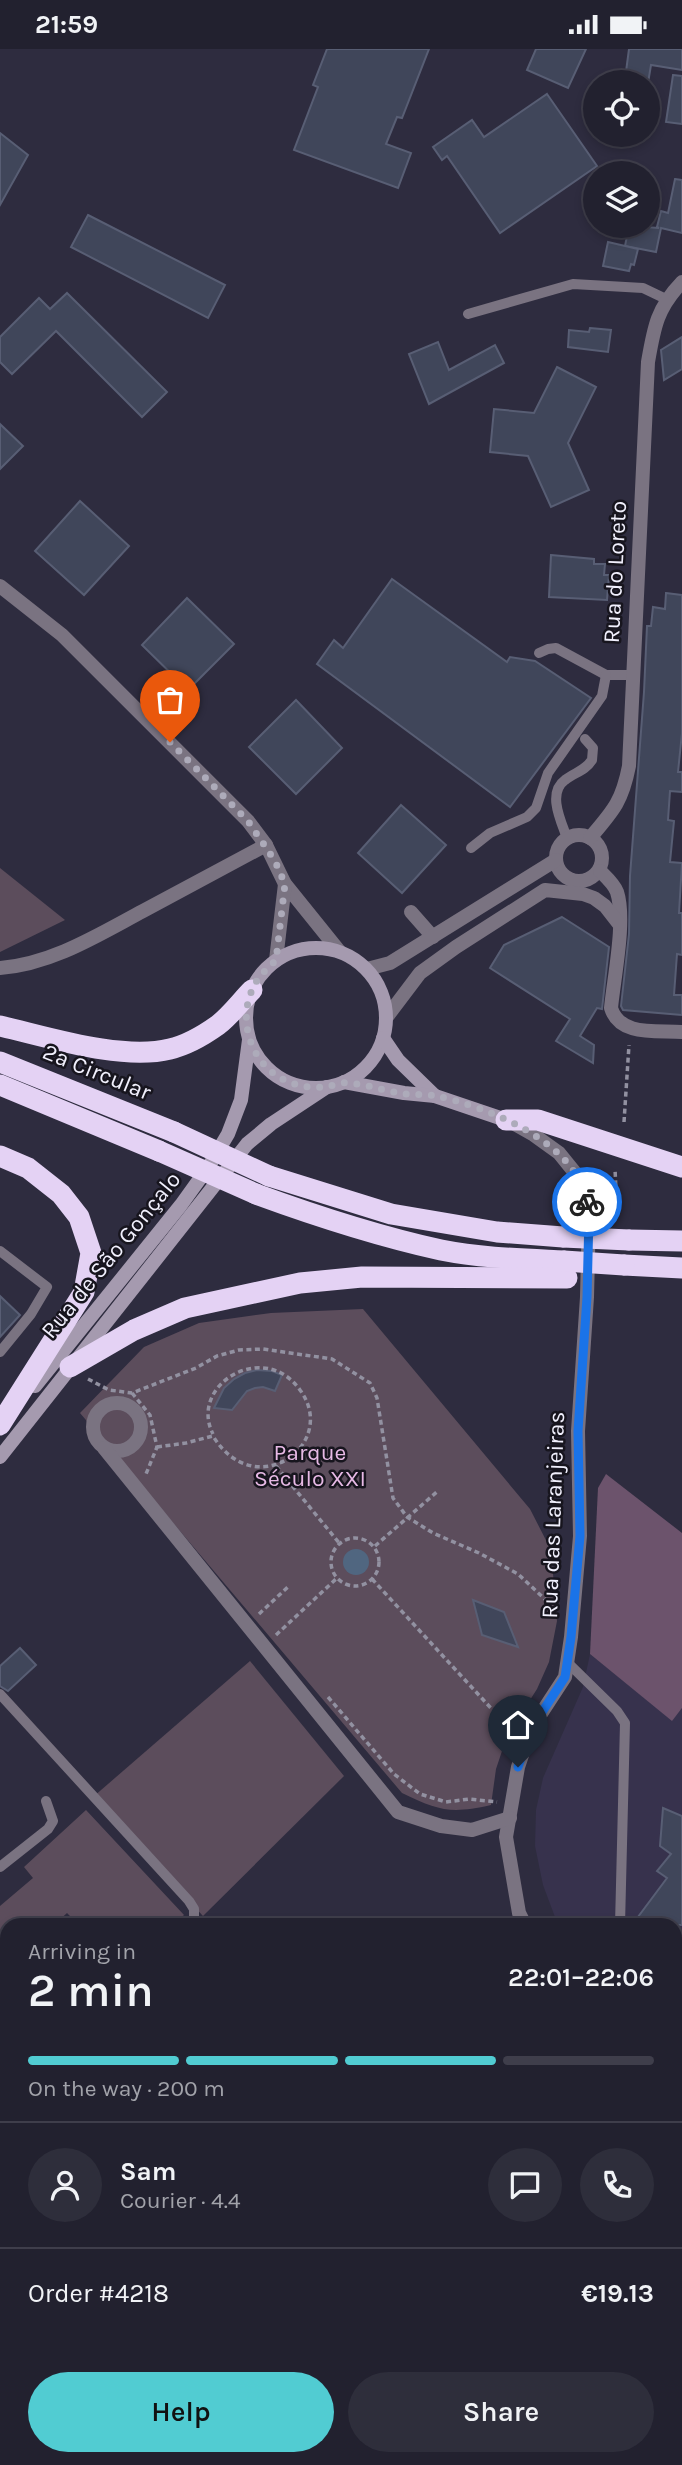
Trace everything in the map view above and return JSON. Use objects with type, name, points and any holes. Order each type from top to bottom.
[{"type":"highway","points":[[0,1026],[109,1050],[168,1050],[192,1041],[220,1024],[252,990]]},
{"type":"highway","name":"2ª Circular","points":[[0,1062],[174,1132],[269,1176],[391,1214],[497,1232],[682,1241]]},
{"type":"highway","name":"2ª Circular","points":[[0,1085],[256,1194],[316,1216],[443,1250],[566,1270]]},
{"type":"highway","points":[[506,1120],[538,1120],[682,1167]]},
{"type":"highway","points":[[0,1156],[27,1168],[61,1194],[79,1217],[91,1253],[84,1292],[0,1427]]},
{"type":"highway","points":[[70,1367],[134,1329],[185,1308],[300,1283],[362,1277],[566,1270],[624,1265],[682,1268]]},
{"type":"main road","points":[[307,948],[339,951],[367,969],[381,992],[386,1018],[383,1038],[374,1056],[361,1072],[344,1082],[327,1087],[307,1087],[289,1082],[272,1072],[258,1058],[249,1040],[247,1006],[252,990],[262,973],[276,960],[291,952],[307,948]]},
{"type":"main road","name":"Rua das Laranjeiras","points":[[383,1038],[398,1060],[435,1096]]},
{"type":"main road","name":"Rua de São Gonçalo","points":[[0,1427],[181,1205],[209,1166],[228,1134],[241,1100],[249,1040]]},
{"type":"main road","name":"Rua das Laranjeiras","points":[[344,1082],[404,1094],[435,1096],[506,1120]]},
{"type":"main road","name":"Rua de São Gonçalo","points":[[0,1457],[247,1144],[271,1124],[327,1087]]},
{"type":"street","points":[[666,299],[682,282]]},
{"type":"street","name":"Rua do Loreto","points":[[590,838],[617,807],[625,789],[629,766],[648,362],[653,334],[666,299]]},
{"type":"street","points":[[0,586],[62,635],[248,821],[266,845],[285,884],[339,951]]},
{"type":"street","points":[[583,835],[590,838],[601,848],[603,863],[600,871],[582,882],[568,879],[556,860],[558,848],[567,838],[583,835]]},
{"type":"street","points":[[0,968],[21,966],[89,940],[266,845]]},
{"type":"street","points":[[367,969],[390,963],[556,860]]},
{"type":"street","points":[[600,871],[616,889],[620,923],[611,1007],[618,1022],[631,1029],[682,1032]]},
{"type":"street","points":[[386,1018],[419,973],[545,890],[563,875]]},
{"type":"street","points":[[276,960],[285,884]]},
{"type":"street","points":[[545,890],[583,894],[594,898],[620,923]]},
{"type":"street","points":[[411,912],[433,937]]},
{"type":"street","name":"Rua das Laranjeiras","points":[[506,1120],[559,1153],[576,1174],[586,1197],[589,1216],[587,1297],[578,1431],[580,1536],[565,1677],[531,1729],[518,1767],[506,1837],[522,1918]]},
{"type":"street","points":[[104,1448],[120,1451],[132,1447],[137,1441],[142,1430],[141,1420],[131,1407],[118,1403],[104,1407],[94,1420],[93,1433],[98,1442],[398,1812],[440,1826],[472,1830],[512,1810]]},
{"type":"street","points":[[132,1447],[132,1481]]},
{"type":"lane","points":[[468,314],[573,284],[643,288],[666,299]]},
{"type":"lane","points":[[539,653],[556,648],[606,675],[632,675]]},
{"type":"lane","points":[[471,848],[490,833],[527,817],[536,808],[548,773],[602,696],[606,675]]},
{"type":"lane","points":[[567,838],[557,811],[556,794],[567,778],[578,774],[592,760],[593,748],[585,739]]},
{"type":"lane","points":[[0,1251],[47,1287],[32,1314],[0,1352]]},
{"type":"lane","points":[[567,1662],[617,1711],[625,1723],[620,1918]]},
{"type":"lane","points":[[0,1694],[188,1901],[194,1909],[194,1918]]},
{"type":"lane","points":[[0,1867],[48,1829],[53,1821],[46,1801]]},
{"type":"path","points":[[624,1122],[631,1029]]},
{"type":"path","points":[[70,1367],[109,1390],[132,1393],[196,1368],[217,1356],[239,1350],[263,1349],[332,1359],[370,1383],[377,1398],[393,1498],[407,1517],[433,1533],[479,1553],[517,1574],[549,1603]]},
{"type":"path","points":[[157,1447],[214,1436],[221,1449],[232,1458],[257,1466],[276,1466],[285,1462],[306,1440],[310,1422],[301,1390],[278,1371],[265,1367],[240,1370],[222,1383],[209,1404],[209,1427],[213,1434]]},
{"type":"path","points":[[132,1393],[150,1415],[157,1447],[146,1473],[155,1484]]},
{"type":"path","points":[[276,1466],[340,1544]]},
{"type":"path","points":[[375,1546],[439,1490]]},
{"type":"path","points":[[351,1537],[362,1538],[375,1546],[379,1553],[380,1567],[372,1579],[356,1587],[343,1584],[336,1578],[332,1571],[331,1557],[340,1544],[351,1537]]},
{"type":"path","points":[[276,1635],[336,1578]]},
{"type":"path","points":[[372,1579],[525,1746]]},
{"type":"path","points":[[259,1614],[290,1585]]},
{"type":"path","points":[[327,1695],[394,1774],[420,1794],[446,1802],[469,1800],[512,1810]]},
{"type":"shaded area","points":[[606,1474],[682,1533],[682,1708],[672,1721],[590,1654],[598,1488]]},
{"type":"shaded area","points":[[590,1654],[672,1720],[682,1708],[682,1918],[555,1918],[543,1885],[535,1846],[536,1810],[543,1778],[583,1687]]},
{"type":"green space","points":[[0,868],[65,920],[0,952]]},
{"type":"green space","name":"Parque Século XXI","points":[[363,1309],[530,1509],[551,1550],[557,1621],[549,1662],[537,1689],[507,1736],[496,1769],[491,1805],[445,1809],[402,1793],[80,1413],[144,1347],[199,1323],[271,1313]]},
{"type":"green space","points":[[250,1661],[344,1776],[203,1916],[93,1797]]},
{"type":"green space","points":[[86,1810],[184,1915],[181,1918],[72,1918],[67,1913],[62,1918],[0,1918],[0,1906],[33,1878],[24,1867]]},
{"type":"water","points":[[356,1549],[365,1553],[369,1562],[365,1571],[356,1575],[347,1571],[343,1562],[347,1553]]},
{"type":"building","points":[[327,49],[429,49],[402,118],[397,117],[386,144],[411,153],[398,188],[294,150],[318,87],[313,85]]},
{"type":"building","points":[[536,49],[586,49],[568,88],[527,70]]},
{"type":"building","points":[[629,49],[682,49],[682,70],[651,65],[650,70],[626,70]]},
{"type":"building","points":[[673,75],[682,76],[682,124],[666,122]]},
{"type":"building","points":[[547,94],[594,161],[583,161],[583,176],[500,233],[447,156],[442,160],[433,147],[472,120],[484,137]]},
{"type":"building","points":[[0,133],[28,155],[0,205]]},
{"type":"building","points":[[675,179],[682,180],[682,233],[661,228],[660,233],[661,211],[668,213]]},
{"type":"building","points":[[88,215],[225,285],[208,318],[71,247]]},
{"type":"building","points":[[627,238],[659,238],[656,252],[625,246]]},
{"type":"building","points":[[608,242],[638,249],[634,265],[631,264],[629,271],[603,266]]},
{"type":"building","points":[[67,293],[167,392],[142,417],[56,331],[12,374],[0,362],[0,337],[39,298],[50,309]]},
{"type":"building","points":[[590,328],[611,330],[608,352],[568,347],[569,330],[589,332]]},
{"type":"building","points":[[682,337],[682,369],[664,380],[661,350]]},
{"type":"building","points":[[438,342],[449,370],[495,345],[504,363],[429,404],[409,354]]},
{"type":"building","points":[[557,367],[596,387],[568,443],[589,490],[551,507],[528,456],[490,452],[494,409],[534,413]]},
{"type":"building","points":[[0,424],[23,446],[0,469]]},
{"type":"building","points":[[80,501],[129,546],[84,595],[35,551]]},
{"type":"building","points":[[551,555],[594,559],[594,564],[605,564],[604,575],[609,575],[607,600],[549,597]]},
{"type":"building","points":[[392,579],[507,662],[510,657],[535,661],[591,698],[510,807],[317,664],[334,640],[343,648]]},
{"type":"building","points":[[666,593],[682,595],[682,733],[678,772],[682,772],[682,792],[670,791],[668,820],[674,821],[670,862],[682,863],[679,913],[682,913],[682,955],[677,954],[674,995],[682,995],[682,1015],[623,1010],[621,1006],[629,934],[630,876],[647,626],[651,626],[653,607],[665,609]]},
{"type":"building","points":[[187,598],[234,644],[188,690],[142,645]]},
{"type":"building","points":[[296,700],[342,748],[296,794],[249,747]]},
{"type":"building","points":[[401,805],[446,845],[402,893],[358,853]]},
{"type":"building","points":[[562,917],[609,947],[602,1009],[597,1008],[580,1036],[594,1045],[593,1063],[556,1041],[570,1019],[490,968],[504,945]]},
{"type":"building","points":[[0,1296],[20,1315],[0,1337]]},
{"type":"building","points":[[257,1370],[282,1375],[275,1391],[263,1387],[255,1388],[247,1391],[232,1410],[214,1408],[224,1388],[234,1379]]},
{"type":"building","points":[[473,1600],[504,1612],[518,1647],[482,1635]]},
{"type":"building","points":[[20,1648],[36,1665],[8,1691],[0,1686],[0,1666]]},
{"type":"building","points":[[663,1808],[682,1816],[682,1918],[637,1918],[667,1878],[657,1871],[671,1854],[660,1846]]},
{"type":"way so far","points":[[170,742],[248,821],[266,845],[285,884],[276,960],[262,973],[247,1006],[249,1040],[258,1058],[272,1072],[289,1082],[307,1087],[327,1087],[344,1082],[404,1094],[435,1096],[506,1120],[559,1153],[576,1174],[587,1202]]},
{"type":"route","points":[[518,1767],[531,1729],[565,1677],[571,1637],[580,1536],[578,1431],[587,1297],[587,1202]]}]
